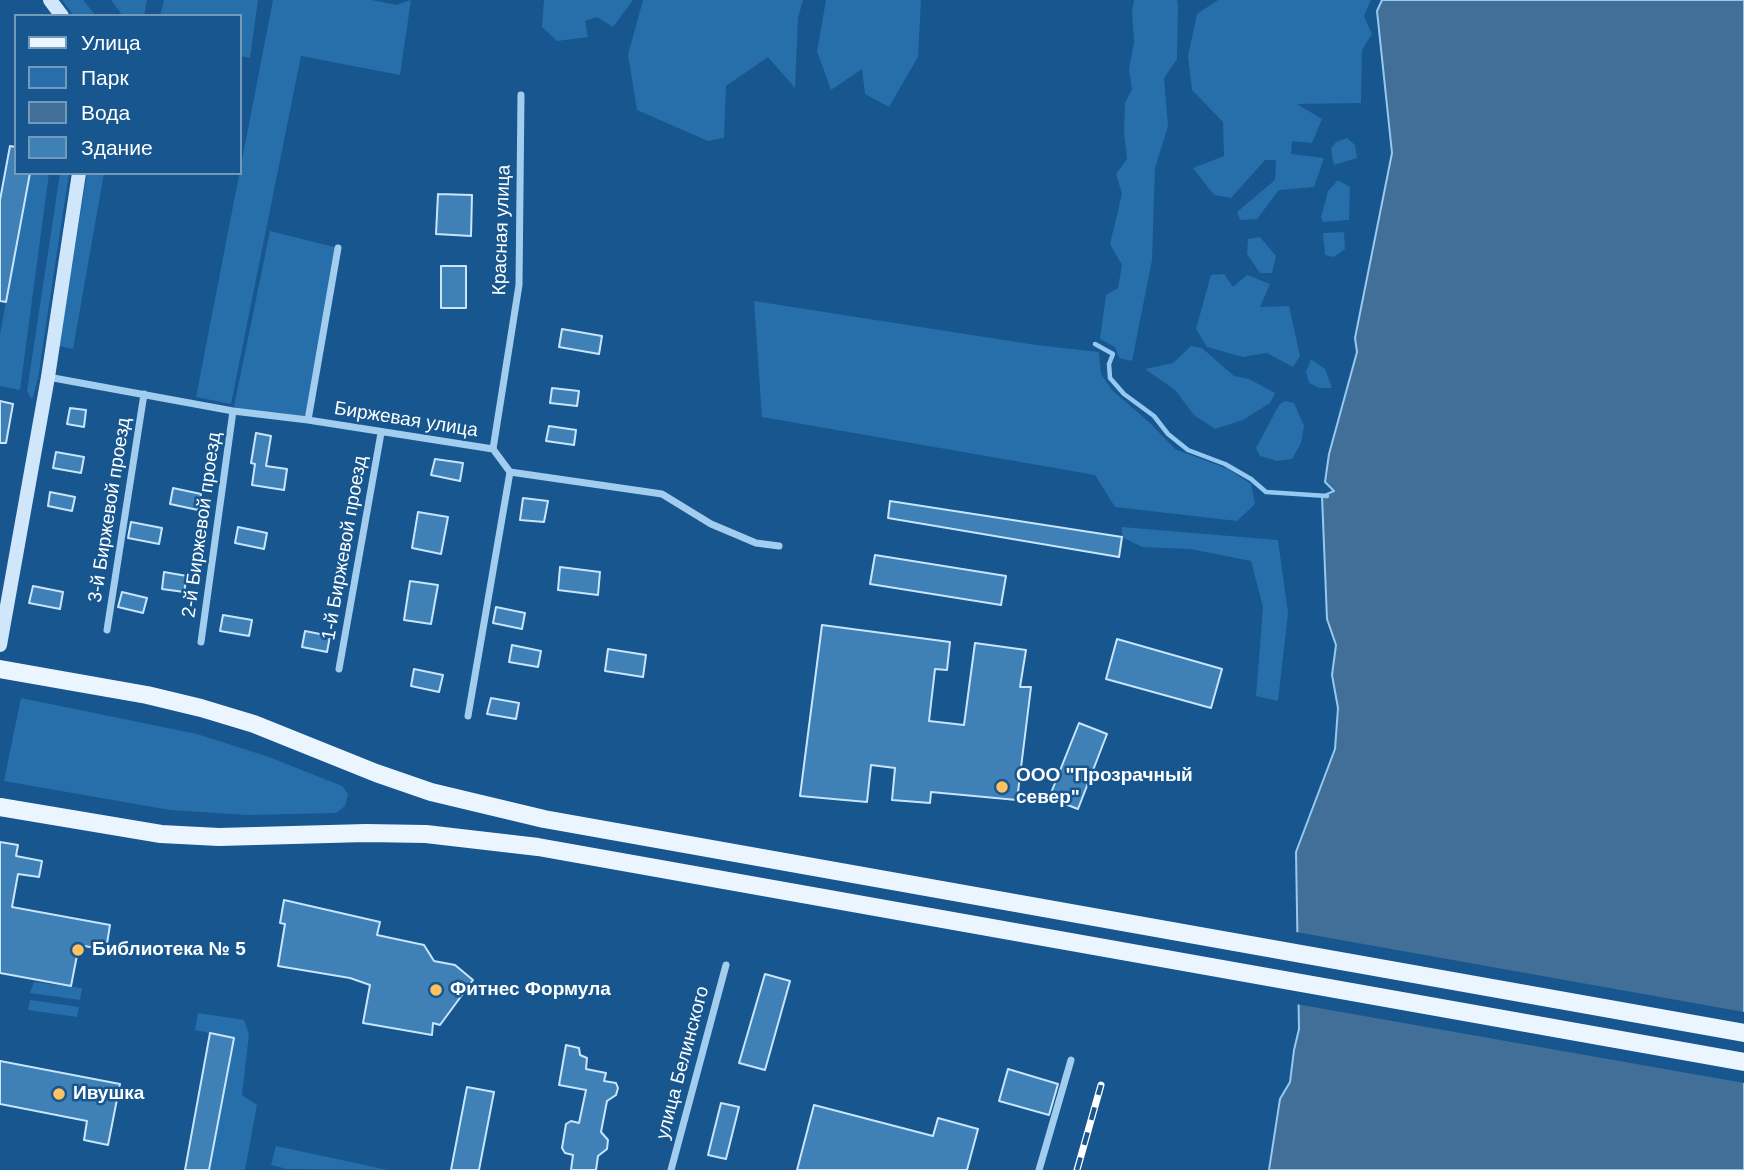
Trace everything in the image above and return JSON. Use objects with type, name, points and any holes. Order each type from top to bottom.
[{"type":"main road","points":[[0,645],[48,377],[79,175]]},
{"type":"main road","points":[[0,669],[148,695],[201,708],[254,724],[431,792],[521,814],[1744,1033]]},
{"type":"main road","points":[[0,807],[161,834],[219,837],[426,834],[527,846],[1744,1062]]},
{"type":"street","name":"Красная улица","points":[[493,449],[519,285],[520,95]]},
{"type":"street","points":[[308,420],[338,248]]},
{"type":"street","name":"Биржевая улица","points":[[48,377],[233,411],[493,449],[510,472]]},
{"type":"street","name":"3-й Биржевой проезд","points":[[107,630],[144,394]]},
{"type":"street","name":"2-й Биржевой проезд","points":[[201,642],[233,411]]},
{"type":"street","name":"1-й Биржевой проезд","points":[[339,669],[381,433]]},
{"type":"street","points":[[468,716],[510,472],[662,494],[711,524],[756,543],[779,546]]},
{"type":"street","name":"улица Белинского","points":[[671,1170],[726,965]]},
{"type":"street","points":[[1039,1170],[1071,1060]]},
{"type":"green space","points":[[62,0],[83,0],[94,14],[72,14]]},
{"type":"green space","points":[[111,0],[147,0],[144,14],[122,14]]},
{"type":"green space","points":[[164,0],[258,0],[250,58],[242,56],[242,14],[160,14]]},
{"type":"green space","points":[[273,0],[372,0],[396,5],[411,0],[400,75],[301,56],[231,404],[196,397],[239,175],[242,175],[242,160]]},
{"type":"green space","points":[[544,0],[633,0],[613,27],[597,17],[585,21],[588,37],[557,41],[542,27]]},
{"type":"green space","points":[[643,0],[803,0],[798,18],[795,88],[768,57],[726,86],[724,138],[708,141],[637,110],[628,55]]},
{"type":"green space","points":[[826,0],[921,0],[918,57],[889,107],[865,94],[862,69],[831,90],[817,51]]},
{"type":"green space","points":[[1134,0],[1177,0],[1178,5],[1177,59],[1164,78],[1168,126],[1155,168],[1152,260],[1132,361],[1119,358],[1115,347],[1100,339],[1106,295],[1118,288],[1122,265],[1110,244],[1122,194],[1116,174],[1127,159],[1125,103],[1132,89],[1129,69],[1134,42]]},
{"type":"green space","points":[[1218,0],[1371,0],[1364,16],[1372,34],[1362,50],[1361,103],[1297,104],[1322,119],[1312,143],[1292,141],[1291,154],[1324,158],[1314,187],[1279,190],[1257,219],[1240,220],[1237,212],[1275,180],[1276,160],[1265,160],[1231,198],[1214,195],[1193,168],[1224,156],[1223,122],[1192,90],[1188,56],[1197,14]]},
{"type":"green space","points":[[1347,138],[1355,145],[1357,158],[1334,165],[1331,149],[1336,142]]},
{"type":"green space","points":[[30,175],[49,175],[20,390],[0,386],[0,334]]},
{"type":"green space","points":[[60,175],[69,175],[38,378],[32,400],[27,391]]},
{"type":"green space","points":[[87,175],[104,175],[73,349],[59,346]]},
{"type":"green space","points":[[1338,180],[1350,187],[1349,220],[1323,222],[1321,217],[1328,191]]},
{"type":"green space","points":[[270,231],[338,248],[308,420],[233,411]]},
{"type":"green space","points":[[1344,232],[1345,249],[1334,257],[1325,255],[1323,233]]},
{"type":"green space","points":[[1260,237],[1276,256],[1272,273],[1260,273],[1247,254],[1248,239]]},
{"type":"green space","points":[[1224,274],[1233,287],[1247,275],[1270,284],[1260,307],[1289,306],[1300,356],[1293,367],[1267,353],[1243,357],[1207,347],[1196,329],[1211,275]]},
{"type":"green space","points":[[754,301],[1036,345],[1099,352],[1101,374],[1112,390],[1175,449],[1228,469],[1251,484],[1255,504],[1237,521],[1115,507],[1095,475],[762,417]]},
{"type":"green space","points":[[1191,346],[1202,348],[1234,376],[1249,379],[1275,393],[1270,403],[1243,420],[1215,429],[1194,415],[1175,390],[1145,369],[1173,363]]},
{"type":"green space","points":[[1311,359],[1325,369],[1332,388],[1319,388],[1309,383],[1306,372]]},
{"type":"green space","points":[[1285,401],[1294,403],[1304,426],[1301,443],[1292,459],[1277,461],[1260,456],[1256,448],[1279,405]]},
{"type":"green space","points":[[1122,527],[1278,540],[1288,613],[1278,701],[1256,696],[1263,607],[1251,561],[1190,549],[1142,547],[1122,537]]},
{"type":"green space","points":[[21,698],[197,734],[269,757],[342,786],[348,794],[345,806],[336,813],[247,815],[170,810],[4,781]]},
{"type":"green space","points":[[34,982],[82,988],[80,1000],[30,993]]},
{"type":"green space","points":[[30,1000],[79,1007],[77,1017],[28,1010]]},
{"type":"green space","points":[[198,1013],[244,1020],[249,1034],[242,1095],[257,1105],[245,1170],[209,1170],[234,1038],[195,1030]]},
{"type":"green space","points":[[276,1146],[388,1170],[287,1169],[271,1165]]},
{"type":"water","points":[[1382,0],[1744,0],[1744,1170],[1269,1170],[1280,1099],[1290,1082],[1299,1029],[1296,852],[1335,749],[1338,708],[1332,675],[1336,645],[1327,619],[1322,496],[1334,491],[1325,482],[1329,454],[1357,352],[1355,338],[1392,153],[1377,11]]},
{"type":"pier","points":[[1296,932],[1744,1012],[1744,1083],[1296,1004]]},
{"type":"building","points":[[10,146],[14,147],[14,175],[30,175],[6,302],[0,301],[0,200]]},
{"type":"building","points":[[438,194],[472,195],[471,236],[436,234]]},
{"type":"building","points":[[441,266],[466,266],[466,308],[441,308]]},
{"type":"building","points":[[562,329],[602,336],[599,354],[559,347]]},
{"type":"building","points":[[552,388],[579,391],[577,406],[550,403]]},
{"type":"building","points":[[0,401],[13,404],[6,443],[0,443]]},
{"type":"building","points":[[70,408],[86,410],[84,427],[67,424]]},
{"type":"building","points":[[549,426],[576,430],[574,445],[546,441]]},
{"type":"building","points":[[256,433],[271,436],[266,466],[287,469],[284,490],[252,485],[255,464],[251,463]]},
{"type":"building","points":[[56,452],[84,457],[81,473],[53,468]]},
{"type":"building","points":[[435,459],[463,463],[460,481],[431,475]]},
{"type":"building","points":[[173,488],[201,494],[198,510],[170,504]]},
{"type":"building","points":[[50,492],[75,497],[72,511],[48,506]]},
{"type":"building","points":[[523,498],[548,501],[544,522],[520,520]]},
{"type":"building","points":[[890,501],[1122,537],[1119,557],[888,518]]},
{"type":"building","points":[[418,512],[448,517],[441,554],[412,548]]},
{"type":"building","points":[[131,522],[162,528],[159,544],[128,538]]},
{"type":"building","points":[[238,527],[267,533],[264,549],[235,543]]},
{"type":"building","points":[[875,555],[1006,576],[1001,605],[870,584]]},
{"type":"building","points":[[560,567],[600,572],[598,595],[558,590]]},
{"type":"building","points":[[164,572],[187,576],[184,592],[162,589]]},
{"type":"building","points":[[410,581],[438,585],[431,624],[404,620]]},
{"type":"building","points":[[33,586],[63,592],[60,609],[29,603]]},
{"type":"building","points":[[122,592],[147,598],[143,613],[118,607]]},
{"type":"building","points":[[496,607],[525,613],[522,629],[493,623]]},
{"type":"building","points":[[223,615],[252,620],[249,636],[220,631]]},
{"type":"building","points":[[822,625],[950,642],[947,670],[935,669],[929,721],[964,725],[975,643],[1026,650],[1020,687],[1031,687],[1017,800],[931,792],[930,803],[892,800],[895,768],[871,765],[867,802],[800,796]]},
{"type":"building","points":[[305,631],[330,636],[327,652],[302,647]]},
{"type":"building","points":[[1117,639],[1222,669],[1211,708],[1106,679]]},
{"type":"building","points":[[512,645],[541,651],[538,667],[509,662]]},
{"type":"building","points":[[608,649],[646,655],[643,677],[605,671]]},
{"type":"building","points":[[414,669],[443,675],[439,692],[411,686]]},
{"type":"building","points":[[491,698],[519,703],[516,719],[487,714]]},
{"type":"building","points":[[1079,723],[1107,734],[1078,809],[1049,798]]},
{"type":"building","points":[[0,842],[18,845],[16,856],[42,861],[39,877],[18,874],[12,907],[110,925],[106,950],[79,945],[71,986],[0,973]]},
{"type":"building","points":[[284,900],[380,922],[377,935],[424,945],[434,961],[455,965],[473,980],[440,1025],[433,1023],[432,1035],[363,1023],[370,985],[350,978],[278,966],[285,924],[280,923]]},
{"type":"building","points":[[765,974],[790,981],[765,1070],[739,1063]]},
{"type":"building","points":[[210,1033],[234,1038],[209,1170],[185,1170]]},
{"type":"building","points":[[566,1045],[579,1048],[580,1055],[587,1058],[586,1069],[606,1073],[604,1081],[616,1083],[618,1088],[616,1095],[607,1101],[601,1132],[608,1140],[607,1149],[598,1156],[596,1170],[571,1170],[573,1155],[565,1153],[562,1148],[566,1124],[571,1121],[579,1123],[586,1090],[559,1085]]},
{"type":"building","name":"Ивушка","points":[[0,1061],[120,1084],[108,1145],[84,1140],[87,1121],[0,1104]]},
{"type":"building","points":[[1008,1069],[1058,1084],[1049,1115],[999,1101]]},
{"type":"building","points":[[467,1087],[494,1092],[479,1170],[451,1170]]},
{"type":"building","points":[[721,1103],[739,1107],[726,1159],[708,1155]]},
{"type":"building","points":[[814,1105],[933,1136],[938,1118],[978,1129],[967,1170],[797,1170]]},
{"type":"waterway","points":[[1095,344],[1113,354],[1109,364],[1110,378],[1124,394],[1154,416],[1168,434],[1188,450],[1225,464],[1251,479],[1266,492],[1327,496]]},
{"type":"railway","points":[[1077,1170],[1101,1085]]},
{"type":"place","name":"ООО \"Прозрачный север\"","points":[[1002,787]]},
{"type":"place","name":"Библиотека № 5","points":[[78,950]]},
{"type":"place","name":"Фитнес Формула","points":[[436,990]]},
{"type":"place","name":"Ивушка","points":[[59,1094]]}]
